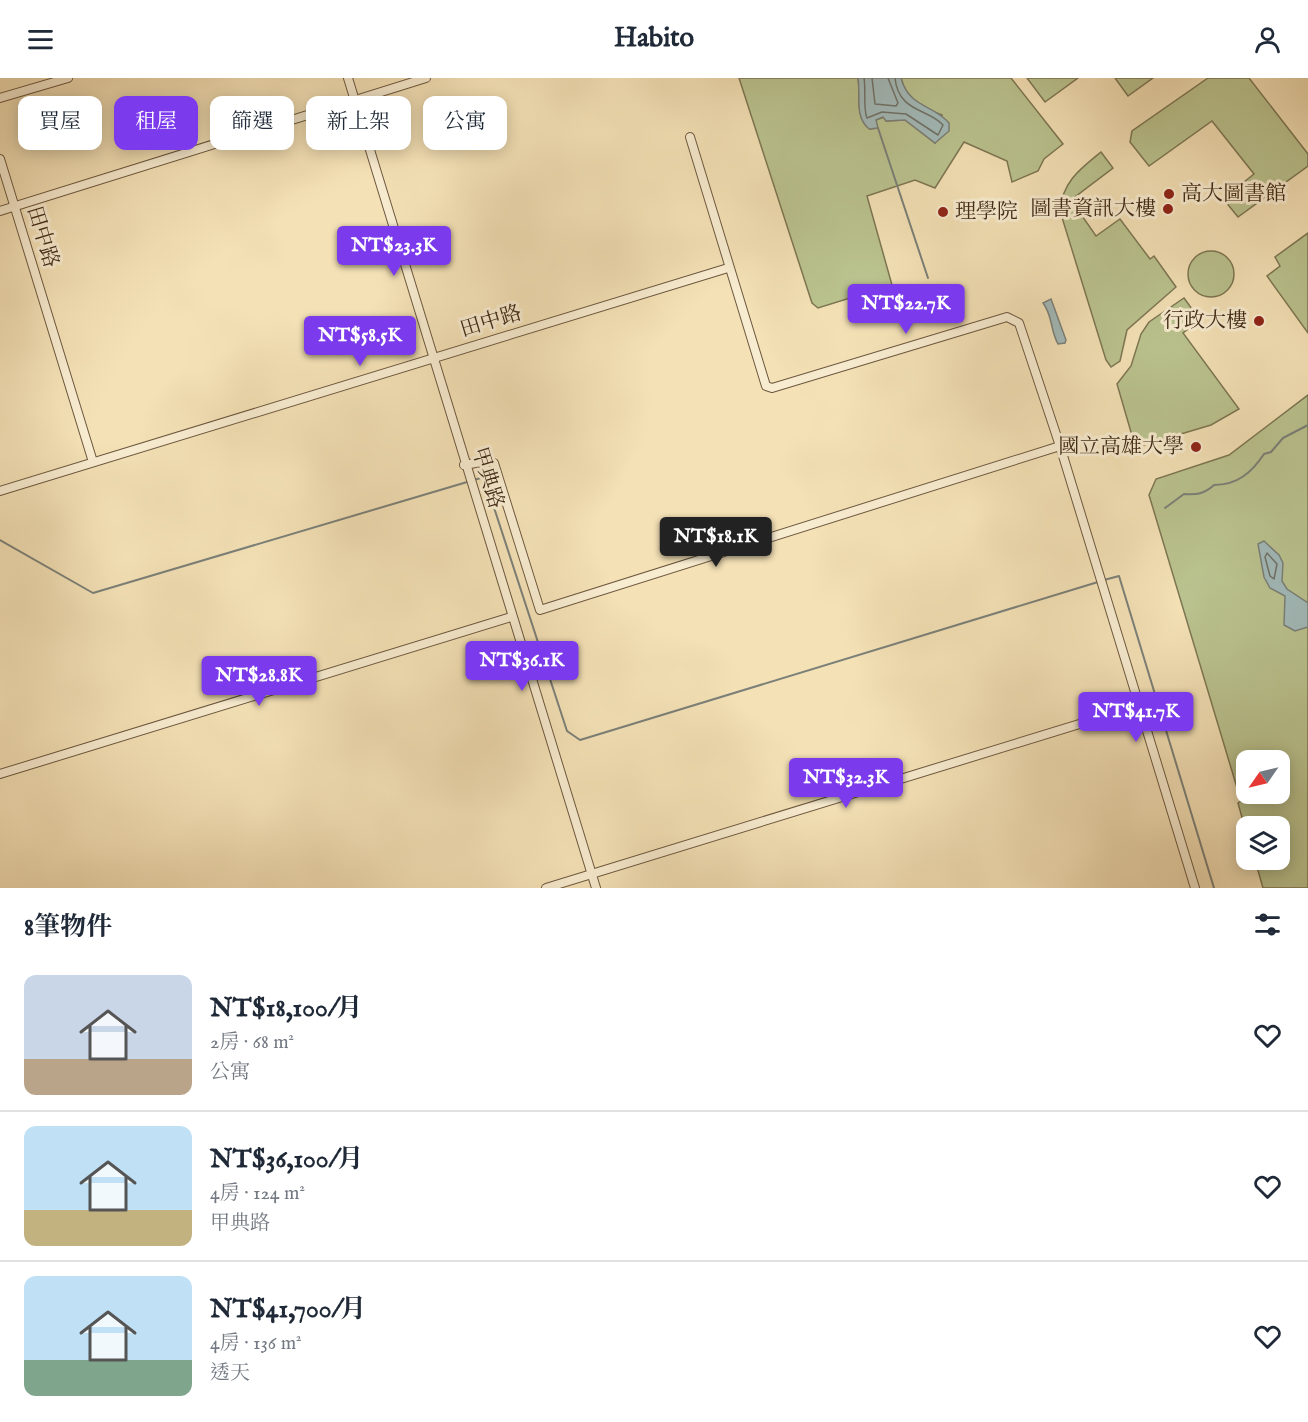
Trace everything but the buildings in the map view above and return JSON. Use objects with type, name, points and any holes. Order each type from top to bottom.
[{"type":"street","points":[[0,98],[68,78]]},
{"type":"street","name":"甲典路","points":[[348,78],[353,96]]},
{"type":"street","points":[[367,96],[426,78]]},
{"type":"street","points":[[0,211],[306,115]]},
{"type":"street","points":[[690,137],[762,382],[772,388],[1007,317],[1019,323],[1060,446],[1195,888]]},
{"type":"street","name":"甲典路","points":[[369,150],[596,888]]},
{"type":"street","name":"田中路","points":[[0,159],[93,462]]},
{"type":"street","name":"田中路","points":[[0,491],[728,268]]},
{"type":"street","points":[[465,467],[487,461],[494,463],[540,610],[1060,446]]},
{"type":"street","points":[[0,774],[512,617]]},
{"type":"street","points":[[546,888],[1138,706]]},
{"type":"green space","points":[[739,78],[858,78],[860,112],[870,129],[877,128],[876,120],[884,117],[886,121],[905,120],[935,143],[942,115],[916,102],[907,92],[901,78],[1011,78],[1063,144],[1044,159],[1038,171],[1012,182],[1007,161],[964,142],[935,188],[915,180],[867,196],[892,285],[818,308],[812,303]]},
{"type":"green space","points":[[1027,78],[1078,78],[1045,102]]},
{"type":"green space","points":[[1115,78],[1153,78],[1128,96]]},
{"type":"green space","points":[[1208,78],[1249,78],[1308,154],[1308,166],[1238,217],[1225,201],[1230,197],[1229,194],[1254,174],[1212,121],[1149,166],[1130,142],[1132,131]]},
{"type":"green space","points":[[1101,152],[1113,168],[1071,200],[1096,236],[1120,219],[1150,259],[1154,256],[1176,287],[1127,330],[1120,361],[1111,367],[1106,360],[1060,211],[1061,201],[1068,184],[1079,170]]},
{"type":"green space","points":[[1308,233],[1308,333],[1267,276],[1280,266],[1275,257]]},
{"type":"green space","points":[[1211,251],[1227,258],[1234,274],[1227,290],[1211,297],[1195,290],[1188,274],[1195,258]]},
{"type":"green space","points":[[1184,298],[1200,320],[1183,333],[1239,409],[1211,425],[1144,445],[1133,439],[1117,384],[1131,366],[1141,334],[1149,322]]},
{"type":"green space","points":[[1308,395],[1308,888],[1263,888],[1258,870],[1290,870],[1290,816],[1242,816],[1238,804],[1290,804],[1290,750],[1236,750],[1236,784],[1149,495],[1156,479],[1229,455]]},
{"type":"water","points":[[858,78],[901,78],[905,88],[915,100],[936,112],[949,123],[949,131],[935,143],[905,120],[886,121],[883,117],[876,120],[878,128],[869,129],[861,118]]},
{"type":"water","points":[[1051,299],[1066,340],[1065,343],[1058,344],[1043,303]]},
{"type":"water","points":[[1264,541],[1279,555],[1283,563],[1282,581],[1287,589],[1308,603],[1308,627],[1295,631],[1284,625],[1285,596],[1270,588],[1264,577],[1258,544]]},
{"type":"waterway","points":[[878,128],[928,278]]},
{"type":"waterway","points":[[1165,508],[1184,494],[1200,493],[1214,485],[1230,483],[1244,476],[1283,438],[1308,425]]},
{"type":"waterway","points":[[0,540],[93,593],[484,477],[567,731],[580,740],[1098,582]]},
{"type":"waterway","points":[[1104,580],[1119,576],[1214,888]]},
{"type":"place","name":"高大圖書館","points":[[1169,194]]},
{"type":"place","name":"圖書資訊大樓","points":[[1168,209]]},
{"type":"place","name":"理學院","points":[[943,212]]},
{"type":"place","name":"行政大樓","points":[[1259,321]]},
{"type":"place","name":"國立高雄大學","points":[[1196,447]]}]
